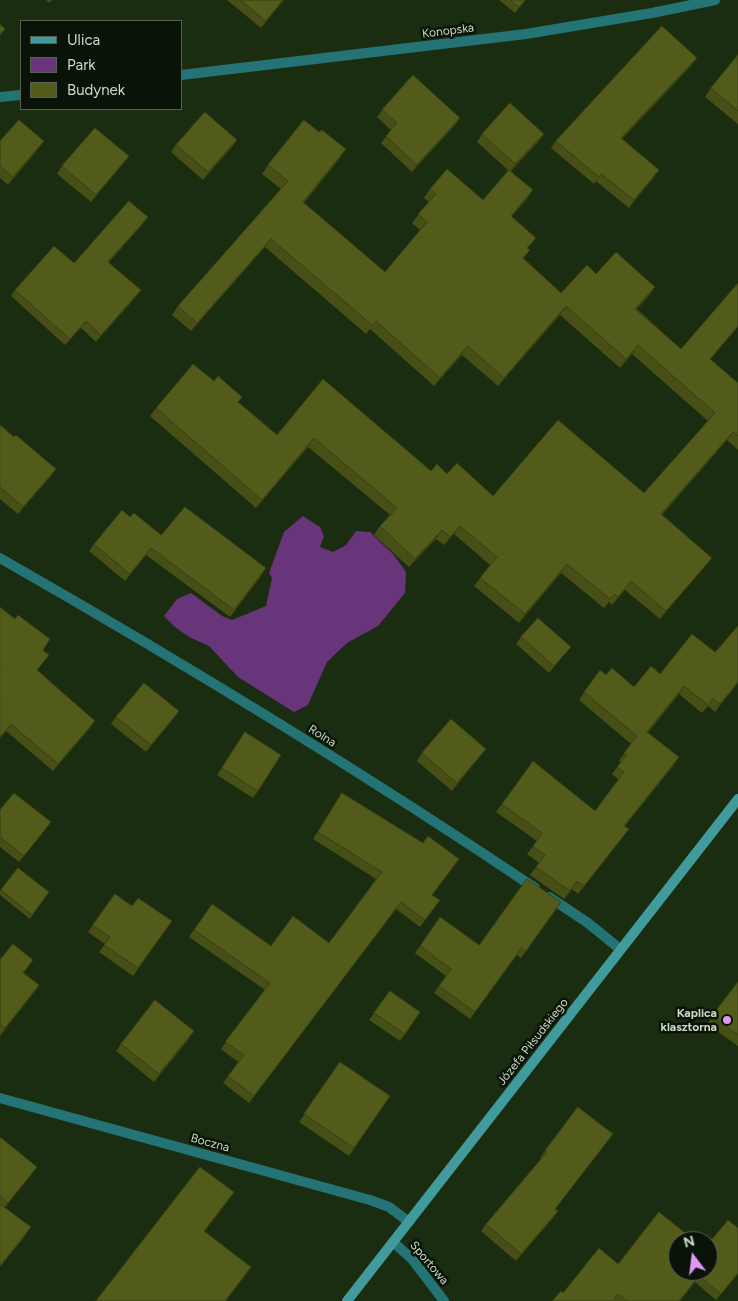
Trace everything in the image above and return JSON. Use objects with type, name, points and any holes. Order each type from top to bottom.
[{"type":"main road","name":"Józefa Piłsudskiego","points":[[347,1301],[738,799]]},
{"type":"street","name":"Konopska","points":[[182,75],[526,34],[652,13],[715,0]]},
{"type":"street","points":[[0,97],[20,94]]},
{"type":"street","name":"Rolna","points":[[0,558],[192,670],[446,828],[588,923],[620,950]]},
{"type":"street","name":"Boczna","points":[[0,1098],[370,1200],[389,1206],[409,1222]]},
{"type":"street","name":"Sportowa","points":[[394,1242],[412,1259],[444,1301]]},
{"type":"green space","points":[[303,516],[320,527],[324,536],[320,547],[333,552],[346,545],[356,531],[370,532],[393,554],[406,572],[405,593],[378,626],[347,643],[327,662],[308,705],[294,712],[238,677],[209,646],[189,637],[164,616],[177,599],[191,593],[222,616],[232,620],[266,606],[272,578],[269,573],[284,532]]},
{"type":"building","points":[[241,0],[283,0],[266,21]]},
{"type":"building","points":[[511,0],[525,0],[519,7]]},
{"type":"building","points":[[0,24],[5,29],[0,35]]},
{"type":"building","points":[[662,26],[697,58],[621,138],[659,170],[634,200],[601,174],[599,177],[556,141]]},
{"type":"building","points":[[738,55],[738,111],[711,88]]},
{"type":"building","points":[[413,75],[460,118],[417,165],[386,136],[397,123],[382,110]]},
{"type":"building","points":[[510,103],[544,134],[515,164],[482,134]]},
{"type":"building","points":[[205,112],[237,140],[208,172],[176,145]]},
{"type":"building","points":[[19,120],[44,141],[13,177],[0,166],[0,141]]},
{"type":"building","points":[[304,120],[319,132],[322,130],[346,149],[303,202],[385,272],[427,222],[418,214],[436,194],[430,189],[447,169],[483,200],[509,170],[533,190],[511,216],[536,238],[527,248],[530,250],[523,258],[561,293],[587,265],[596,274],[616,252],[655,287],[635,309],[681,349],[738,283],[738,326],[710,359],[738,383],[738,436],[733,432],[661,514],[712,558],[666,611],[631,581],[618,597],[615,594],[610,599],[567,564],[525,614],[480,578],[497,557],[460,526],[450,537],[442,530],[415,559],[380,526],[397,508],[314,438],[262,500],[156,408],[193,364],[214,381],[218,376],[242,397],[238,402],[277,435],[323,379],[431,471],[437,464],[447,474],[457,463],[493,496],[558,420],[644,493],[715,413],[638,345],[626,359],[566,306],[504,378],[468,346],[440,378],[376,321],[372,325],[271,239],[197,323],[178,306],[288,181],[268,165]]},
{"type":"building","points":[[95,128],[129,156],[96,195],[62,166]]},
{"type":"building","points":[[129,201],[148,217],[108,262],[141,290],[101,335],[86,321],[70,339],[15,290],[54,246],[74,263]]},
{"type":"building","points":[[0,425],[14,437],[16,435],[56,469],[23,507],[0,487]]},
{"type":"building","points":[[185,507],[266,568],[234,610],[151,548],[130,574],[94,544],[122,510],[130,517],[134,513],[161,535]]},
{"type":"building","points":[[0,607],[15,619],[18,615],[50,639],[43,650],[49,655],[37,670],[95,721],[58,764],[11,724],[0,737]]},
{"type":"building","points":[[538,618],[571,647],[554,666],[521,637]]},
{"type":"building","points":[[738,626],[738,682],[720,704],[713,698],[708,705],[684,686],[647,732],[679,757],[624,826],[629,829],[584,886],[577,881],[570,891],[536,867],[545,855],[533,846],[542,833],[502,804],[533,761],[595,811],[624,772],[617,767],[627,755],[624,753],[637,736],[584,692],[600,670],[606,675],[612,668],[634,687],[651,666],[660,674],[692,634],[715,652]]},
{"type":"building","points":[[144,683],[179,711],[151,745],[116,717]]},
{"type":"building","points":[[451,719],[486,749],[457,783],[422,753]]},
{"type":"building","points":[[245,732],[281,755],[258,791],[222,768]]},
{"type":"building","points":[[14,793],[51,822],[24,856],[0,837],[0,810]]},
{"type":"building","points":[[342,793],[423,843],[428,836],[459,859],[432,895],[440,900],[425,920],[401,902],[254,1096],[228,1076],[244,1055],[225,1042],[270,983],[194,930],[212,904],[271,946],[293,916],[329,943],[382,872],[318,832]]},
{"type":"building","points":[[18,868],[49,892],[32,915],[1,890]]},
{"type":"building","points":[[527,879],[561,902],[526,951],[522,947],[475,1012],[439,986],[451,969],[420,946],[440,917],[479,945]]},
{"type":"building","points":[[115,894],[132,906],[138,898],[172,921],[138,968],[104,945],[110,937],[93,925]]},
{"type":"building","points":[[13,944],[33,960],[23,973],[39,985],[5,1028],[0,1024],[0,960]]},
{"type":"building","points":[[738,982],[738,1035],[712,1016]]},
{"type":"building","points":[[390,991],[420,1012],[405,1034],[374,1013]]},
{"type":"building","points":[[155,1000],[194,1031],[159,1074],[121,1044]]},
{"type":"building","points":[[340,1062],[390,1096],[354,1148],[304,1114]]},
{"type":"building","points":[[578,1107],[613,1134],[555,1209],[558,1211],[521,1254],[486,1224],[547,1152],[545,1151]]},
{"type":"building","points":[[0,1137],[37,1167],[8,1203],[0,1196]]},
{"type":"building","points":[[200,1167],[234,1192],[204,1231],[251,1267],[225,1301],[96,1301]]},
{"type":"building","points":[[0,1204],[31,1227],[0,1266]]},
{"type":"building","points":[[659,1212],[683,1231],[668,1231],[668,1281],[695,1281],[679,1301],[627,1301],[618,1294],[613,1301],[552,1301],[561,1291],[563,1293],[599,1248],[618,1264]]},
{"type":"building","points":[[728,1220],[738,1228],[738,1273],[721,1294],[705,1281],[718,1281],[718,1232]]},
{"type":"place","name":"Kaplica klasztorna","points":[[727,1020]]}]
